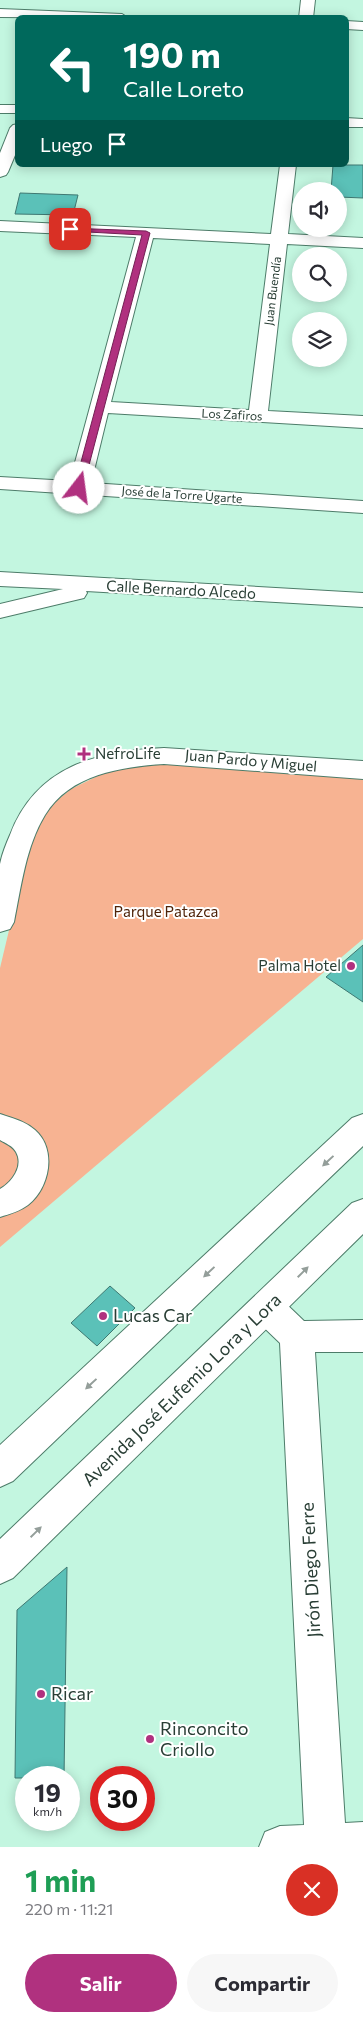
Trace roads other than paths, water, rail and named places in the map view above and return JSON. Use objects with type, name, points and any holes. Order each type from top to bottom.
[{"type":"street","points":[[64,15],[71,0]]},
{"type":"street","points":[[306,15],[308,0]]},
{"type":"street","points":[[0,13],[43,15]]},
{"type":"street","points":[[349,25],[363,26]]},
{"type":"street","points":[[0,109],[15,109]]},
{"type":"street","points":[[349,122],[363,123]]},
{"type":"street","points":[[0,172],[15,135]]},
{"type":"street","name":"Juan Buendía","points":[[258,416],[288,167]]},
{"type":"street","points":[[0,226],[363,243]]},
{"type":"street","points":[[79,488],[146,233]]},
{"type":"street","name":"Los Zafiros","points":[[100,407],[363,422]]},
{"type":"street","name":"José de la Torre Ugarte","points":[[0,483],[363,507]]},
{"type":"street","name":"Calle Bernardo Alcedo","points":[[0,579],[363,600]]},
{"type":"street","points":[[0,611],[72,594],[127,587]]},
{"type":"street","name":"Juan Pardo y Miguel","points":[[0,922],[4,889],[25,827],[40,802],[65,780],[87,769],[123,759],[163,754],[363,770]]},
{"type":"street","points":[[0,1127],[13,1131],[24,1138],[33,1151],[35,1165],[27,1186],[17,1196],[0,1203]]},
{"type":"street","points":[[0,1470],[363,1127]]},
{"type":"street","name":"Avenida José Eufemio Lora y Lora","points":[[0,1565],[363,1213]]},
{"type":"street","points":[[267,1308],[297,1337],[363,1336]]},
{"type":"street","name":"Jirón Diego Ferre","points":[[297,1337],[339,1845]]},
{"type":"street","points":[[280,1847],[339,1845]]},
{"type":"place","name":"NefroLife","points":[[84,754]]},
{"type":"place","name":"Palma Hotel","points":[[351,966]]},
{"type":"place","name":"Lucas Car","points":[[103,1316]]},
{"type":"place","name":"Ricar","points":[[41,1694]]},
{"type":"place","name":"Rinconcito Criollo","points":[[150,1739]]},
{"type":"park label","name":"Parque Patazca","points":[[166,912]]}]
